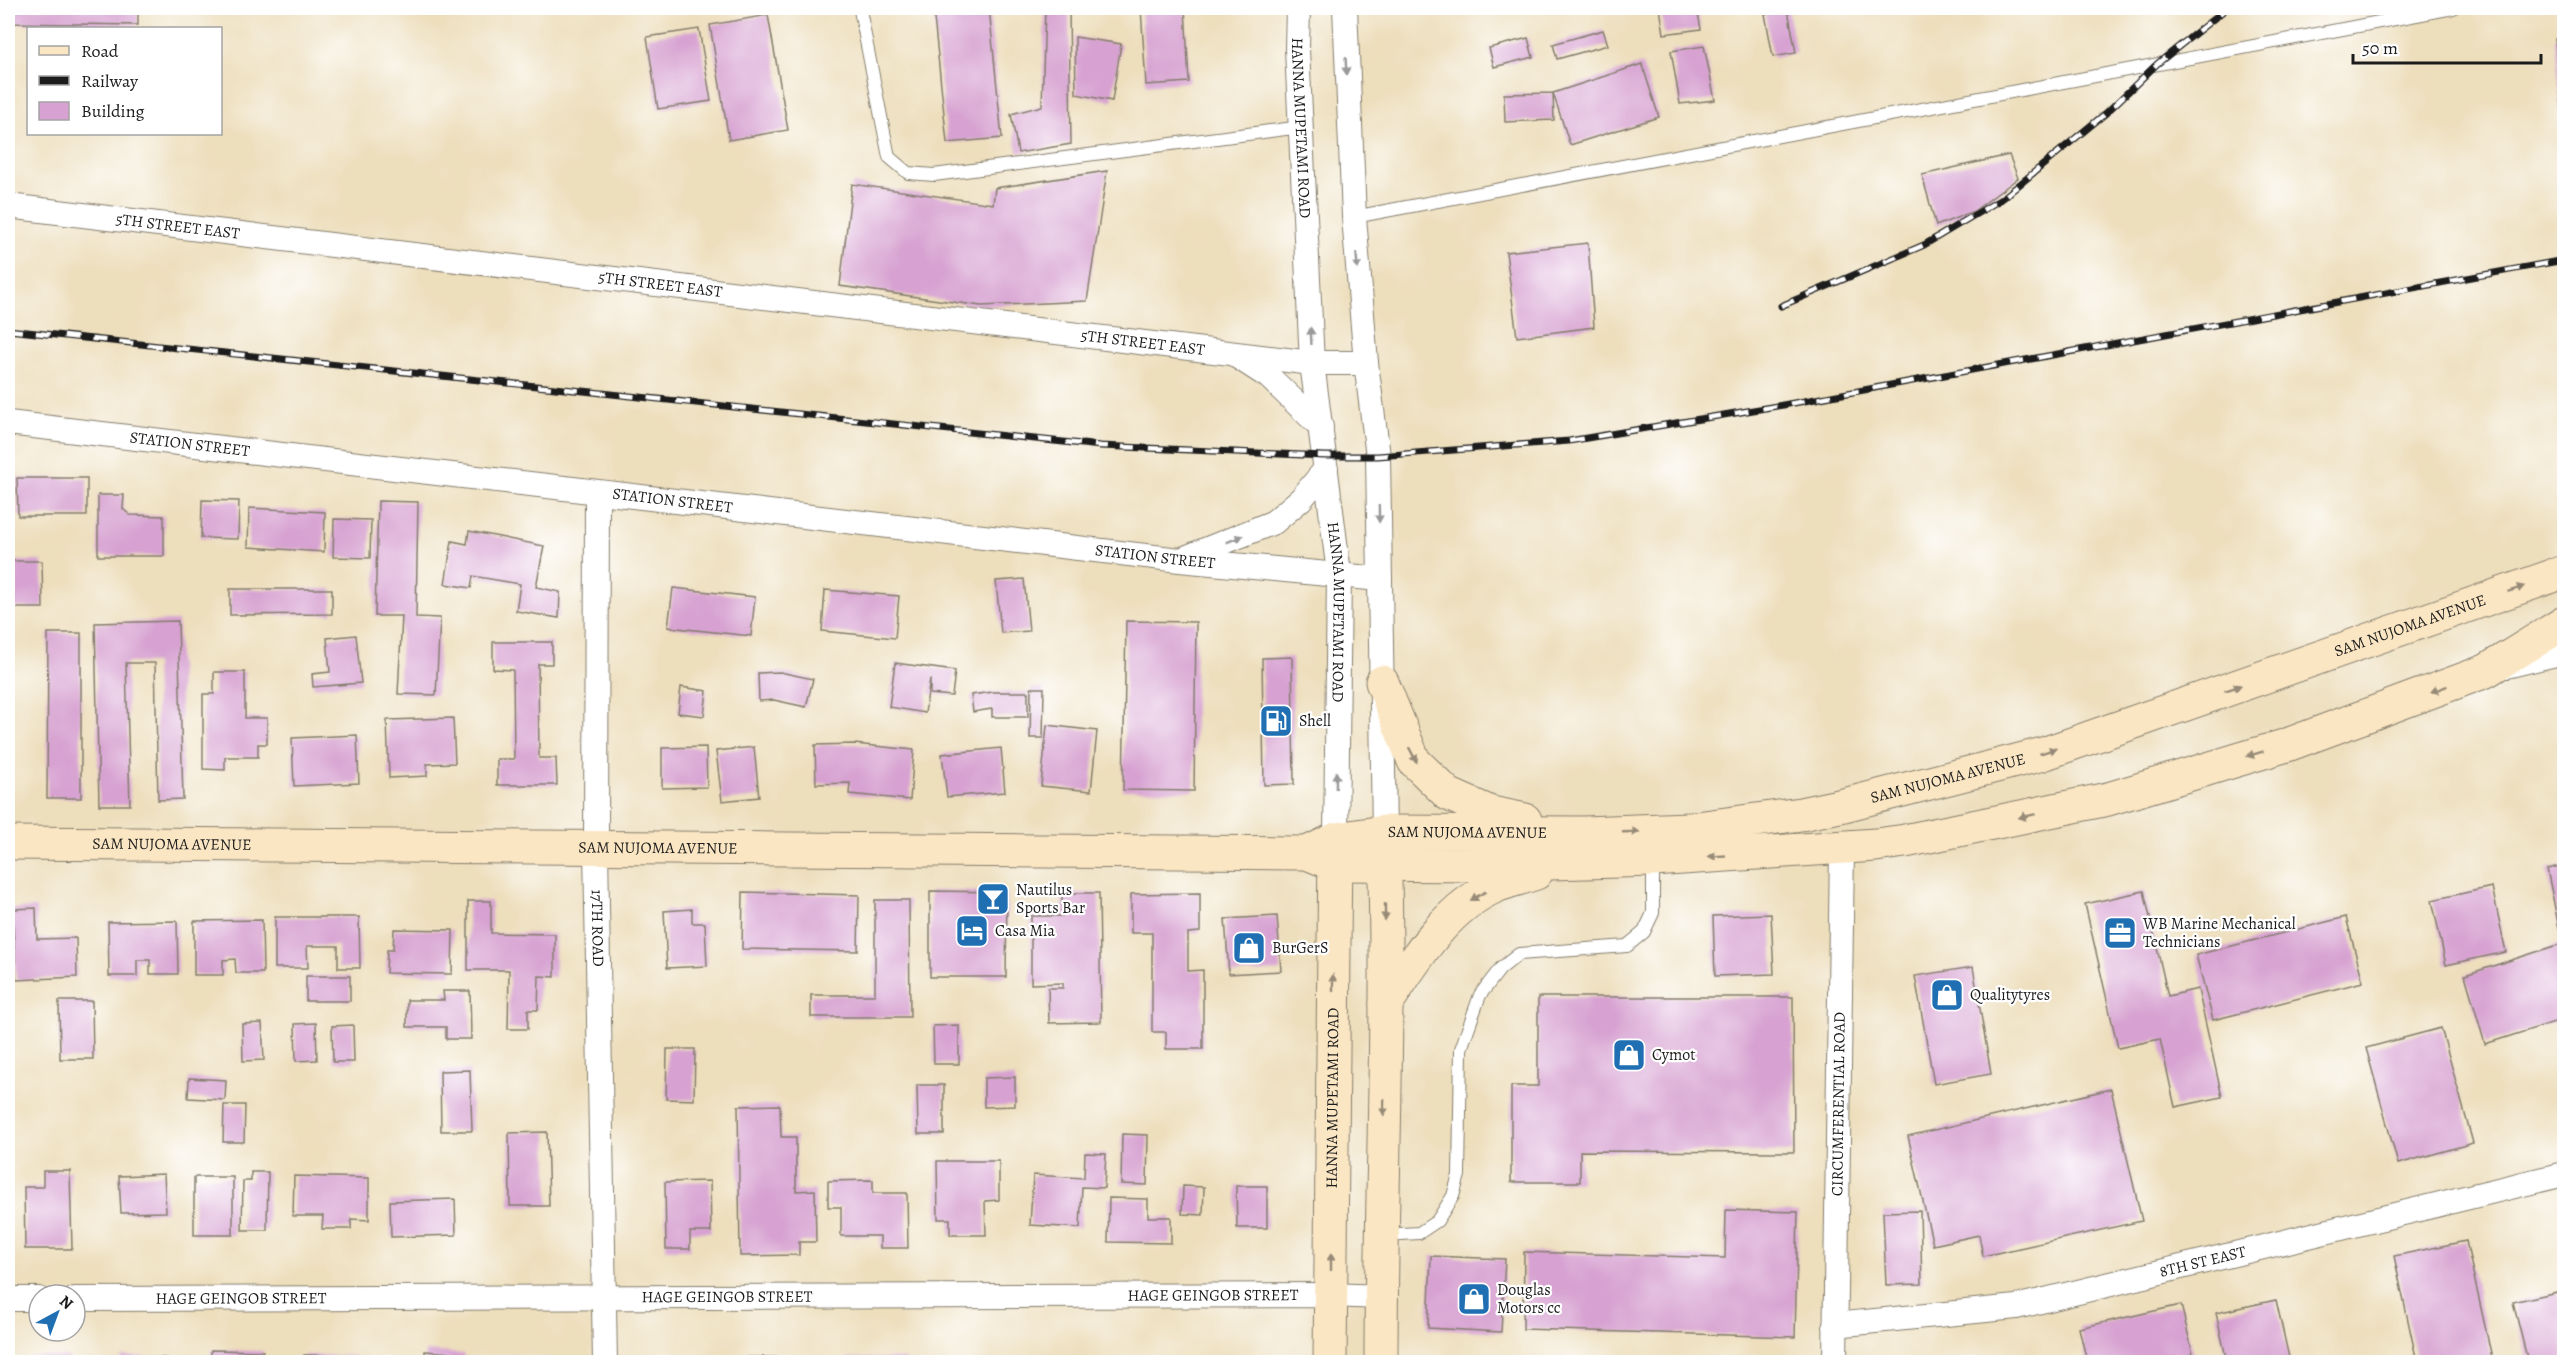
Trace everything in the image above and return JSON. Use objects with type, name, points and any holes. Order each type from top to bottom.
[{"type":"main road","name":"SAM NUJOMA AVENUE","points":[[1578,848],[1689,829],[1801,814],[2043,754],[2565,572]]},
{"type":"main road","name":"SAM NUJOMA AVENUE","points":[[8,843],[1326,852],[1384,848],[1578,848],[1653,860],[1905,841],[2108,799],[2287,745],[2486,671],[2565,623]]},
{"type":"main road","points":[[1382,682],[1414,761],[1448,794],[1578,848]]},
{"type":"main road","points":[[1842,846],[1835,834],[1835,822],[1844,805]]},
{"type":"main road","points":[[1381,1362],[1386,1004],[1384,848]]},
{"type":"main road","points":[[1386,1004],[1419,955],[1446,922],[1469,902],[1496,886],[1578,848]]},
{"type":"main road","name":"HANNA MUPETAMI ROAD","points":[[1326,852],[1330,1362]]},
{"type":"street","name":"HANNA MUPETAMI ROAD","points":[[1298,8],[1312,363],[1339,573],[1326,852]]},
{"type":"street","points":[[1345,8],[1354,217],[1366,363],[1378,456],[1384,848]]},
{"type":"street","name":"5TH STREET EAST","points":[[8,206],[1233,354],[1312,363],[1366,363]]},
{"type":"street","points":[[1233,354],[1269,377],[1321,428]]},
{"type":"street","name":"STATION STREET","points":[[8,423],[1180,560],[1339,573],[1380,579]]},
{"type":"street","points":[[1180,560],[1274,522],[1300,499],[1326,469]]},
{"type":"street","name":"17TH ROAD","points":[[597,493],[596,848],[605,1298],[604,1362]]},
{"type":"street","points":[[2486,671],[2565,652]]},
{"type":"street","name":"CIRCUMFERENTIAL ROAD","points":[[1835,1362],[1842,846]]},
{"type":"street","name":"8TH ST EAST","points":[[1834,1325],[2016,1306],[2565,1174]]},
{"type":"street","name":"HAGE GEINGOB STREET","points":[[87,1299],[1330,1295],[1381,1297]]},
{"type":"street","points":[[8,1299],[27,1299]]},
{"type":"lane","points":[[1354,217],[2452,8]]},
{"type":"lane","points":[[860,10],[889,158],[908,173],[934,175],[1301,127]]},
{"type":"lane","points":[[1381,1235],[1419,1233],[1437,1221],[1453,1196],[1459,1175],[1461,1049],[1480,995],[1500,969],[1519,954],[1627,946],[1644,932],[1653,913],[1653,860]]},
{"type":"building","points":[[8,8],[138,8],[138,25],[8,23]]},
{"type":"building","points":[[933,8],[989,8],[1002,138],[947,143]]},
{"type":"building","points":[[1045,8],[1069,9],[1071,144],[1018,153],[1011,114],[1042,106]]},
{"type":"building","points":[[1141,8],[1185,8],[1189,82],[1146,85]]},
{"type":"building","points":[[1660,8],[1697,8],[1701,29],[1664,34]]},
{"type":"building","points":[[1788,10],[1796,53],[1773,57],[1765,14]]},
{"type":"building","points":[[768,15],[788,130],[729,140],[710,25]]},
{"type":"building","points":[[699,29],[711,101],[658,109],[647,37]]},
{"type":"building","points":[[1603,30],[1608,45],[1557,59],[1553,44]]},
{"type":"building","points":[[1075,37],[1121,44],[1112,101],[1076,94]]},
{"type":"building","points":[[1528,38],[1533,57],[1494,67],[1489,48]]},
{"type":"building","points":[[2564,38],[2564,121],[2563,121],[2555,39]]},
{"type":"building","points":[[1704,46],[1715,100],[1680,104],[1671,51]]},
{"type":"building","points":[[1642,64],[1659,117],[1570,145],[1553,93]]},
{"type":"building","points":[[1553,93],[1554,120],[1505,122],[1504,94]]},
{"type":"building","points":[[2009,155],[2018,178],[1974,211],[1936,226],[1922,175]]},
{"type":"building","points":[[1107,171],[1087,301],[981,306],[840,286],[852,184],[993,204],[995,188]]},
{"type":"building","points":[[1588,243],[1594,327],[1517,337],[1506,252]]},
{"type":"building","points":[[17,478],[87,478],[87,516],[18,516]]},
{"type":"building","points":[[98,495],[124,495],[123,509],[130,515],[164,516],[164,556],[98,556]]},
{"type":"building","points":[[202,500],[239,501],[238,539],[201,538]]},
{"type":"building","points":[[378,501],[418,502],[416,617],[440,618],[436,695],[398,694],[402,616],[375,616]]},
{"type":"building","points":[[249,508],[325,512],[324,552],[248,547]]},
{"type":"building","points":[[334,519],[371,520],[370,558],[333,557]]},
{"type":"building","points":[[469,531],[544,546],[536,587],[560,592],[559,618],[516,611],[520,584],[473,576],[471,588],[445,584],[452,541],[467,544]]},
{"type":"building","points":[[8,561],[42,561],[43,608],[8,608]]},
{"type":"building","points":[[1024,579],[1029,631],[1001,633],[996,581]]},
{"type":"building","points":[[673,588],[755,597],[751,636],[668,627]]},
{"type":"building","points":[[230,589],[332,589],[332,614],[230,615]]},
{"type":"building","points":[[825,590],[899,596],[895,638],[822,631]]},
{"type":"building","points":[[178,621],[183,799],[158,800],[155,663],[126,663],[130,805],[99,805],[95,623]]},
{"type":"building","points":[[1126,621],[1196,622],[1194,791],[1123,790]]},
{"type":"building","points":[[48,633],[81,633],[81,798],[47,798]]},
{"type":"building","points":[[356,635],[361,683],[313,687],[312,674],[330,672],[327,638]]},
{"type":"building","points":[[493,642],[552,642],[552,664],[538,664],[539,758],[556,758],[557,785],[497,785],[497,759],[514,759],[513,670],[493,669]]},
{"type":"building","points":[[1292,657],[1294,784],[1264,785],[1262,658]]},
{"type":"building","points":[[895,663],[955,671],[952,696],[930,694],[930,679],[925,713],[889,707]]},
{"type":"building","points":[[214,672],[245,672],[245,718],[267,718],[267,744],[258,744],[258,757],[225,757],[225,770],[203,769],[203,694],[214,694]]},
{"type":"building","points":[[780,672],[813,679],[806,707],[774,700],[759,701],[758,673]]},
{"type":"building","points":[[681,687],[707,691],[704,716],[678,713]]},
{"type":"building","points":[[1031,688],[1044,688],[1043,738],[1030,738]]},
{"type":"building","points":[[993,692],[1028,692],[1028,717],[992,717],[992,709],[973,712],[971,695]]},
{"type":"building","points":[[453,718],[455,763],[427,764],[427,776],[389,778],[387,720]]},
{"type":"building","points":[[1047,725],[1097,731],[1091,791],[1041,786]]},
{"type":"building","points":[[357,735],[359,783],[294,786],[292,738]]},
{"type":"building","points":[[854,744],[914,750],[910,800],[849,794],[850,783],[816,784],[815,745]]},
{"type":"building","points":[[706,747],[707,787],[662,788],[662,748]]},
{"type":"building","points":[[754,747],[759,797],[722,801],[716,751]]},
{"type":"building","points":[[1001,748],[1005,792],[947,797],[942,754]]},
{"type":"building","points":[[2564,865],[2564,927],[2559,928],[2547,869]]},
{"type":"building","points":[[2492,887],[2506,952],[2446,965],[2432,900]]},
{"type":"building","points":[[930,891],[1007,892],[1006,977],[930,977]]},
{"type":"building","points":[[2144,891],[2168,996],[2198,989],[2222,1097],[2175,1107],[2160,1039],[2118,1048],[2085,904]]},
{"type":"building","points":[[743,892],[859,895],[858,951],[742,949]]},
{"type":"building","points":[[1062,893],[1099,893],[1101,1022],[1049,1023],[1048,988],[1063,988],[1063,983],[1031,984],[1031,916],[1062,916]]},
{"type":"building","points":[[1200,893],[1200,932],[1188,933],[1188,971],[1203,970],[1203,1049],[1166,1049],[1166,1032],[1152,1032],[1152,933],[1131,933],[1131,894]]},
{"type":"building","points":[[875,900],[909,900],[910,1017],[811,1017],[811,995],[875,995]]},
{"type":"building","points":[[468,901],[491,901],[491,933],[555,934],[555,977],[539,976],[538,1010],[528,1010],[528,1029],[508,1029],[509,970],[468,970]]},
{"type":"building","points":[[36,908],[37,939],[76,938],[77,977],[16,980],[12,909]]},
{"type":"building","points":[[692,909],[692,923],[705,923],[707,966],[667,968],[664,911]]},
{"type":"building","points":[[1771,914],[1774,974],[1715,976],[1713,916]]},
{"type":"building","points":[[1277,916],[1281,971],[1229,974],[1225,919]]},
{"type":"building","points":[[275,917],[359,917],[360,968],[338,968],[338,946],[307,946],[308,968],[275,968]]},
{"type":"building","points":[[2346,917],[2363,982],[2213,1020],[2196,955]]},
{"type":"building","points":[[262,920],[263,973],[236,973],[235,959],[223,960],[223,975],[194,975],[194,921]]},
{"type":"building","points":[[177,921],[178,974],[150,974],[150,960],[137,960],[137,976],[109,976],[108,922]]},
{"type":"building","points":[[394,929],[453,930],[452,974],[386,973],[387,950],[393,950]]},
{"type":"building","points":[[2564,943],[2564,1019],[2485,1044],[2465,975]]},
{"type":"building","points":[[1973,967],[1991,1074],[1934,1084],[1915,976]]},
{"type":"building","points":[[306,976],[350,976],[350,1001],[306,1001]]},
{"type":"building","points":[[443,991],[470,991],[471,1039],[446,1039],[446,1027],[407,1027],[407,1000],[444,1000]]},
{"type":"building","points":[[1538,997],[1793,997],[1794,1152],[1580,1151],[1580,1182],[1511,1182],[1511,1086],[1538,1086]]},
{"type":"building","points":[[59,1001],[92,1001],[93,1059],[60,1059]]},
{"type":"building","points":[[262,1023],[264,1060],[243,1061],[242,1024]]},
{"type":"building","points":[[316,1023],[317,1060],[296,1061],[295,1024]]},
{"type":"building","points":[[353,1025],[354,1062],[333,1062],[332,1026]]},
{"type":"building","points":[[959,1025],[959,1064],[934,1064],[933,1026]]},
{"type":"building","points":[[2441,1028],[2473,1143],[2398,1164],[2366,1048]]},
{"type":"building","points":[[667,1049],[695,1049],[694,1100],[666,1099]]},
{"type":"building","points":[[470,1070],[472,1131],[441,1131],[440,1071]]},
{"type":"building","points":[[1015,1077],[1015,1106],[984,1107],[984,1078]]},
{"type":"building","points":[[189,1078],[226,1080],[225,1100],[188,1098]]},
{"type":"building","points":[[917,1085],[944,1085],[944,1134],[918,1134]]},
{"type":"building","points":[[2111,1089],[2142,1221],[1983,1256],[1979,1235],[1933,1245],[1908,1136]]},
{"type":"building","points":[[224,1105],[245,1105],[244,1142],[223,1142]]},
{"type":"building","points":[[780,1105],[781,1137],[796,1137],[796,1191],[815,1190],[816,1242],[799,1242],[799,1255],[740,1256],[738,1106]]},
{"type":"building","points":[[547,1132],[549,1206],[510,1206],[509,1133]]},
{"type":"building","points":[[1122,1134],[1148,1135],[1147,1185],[1121,1184]]},
{"type":"building","points":[[1085,1153],[1106,1154],[1104,1188],[1082,1187],[1080,1228],[1030,1225],[1033,1175],[1084,1178]]},
{"type":"building","points":[[937,1161],[999,1161],[999,1200],[985,1201],[986,1235],[950,1235],[950,1219],[938,1219]]},
{"type":"building","points":[[43,1171],[70,1171],[72,1249],[25,1249],[24,1187],[43,1187]]},
{"type":"building","points":[[251,1172],[268,1172],[267,1230],[242,1230],[243,1181],[251,1181]]},
{"type":"building","points":[[164,1174],[166,1212],[121,1213],[119,1176]]},
{"type":"building","points":[[294,1176],[369,1178],[369,1220],[351,1219],[351,1229],[322,1229],[323,1216],[293,1216]]},
{"type":"building","points":[[194,1177],[233,1177],[233,1235],[194,1235]]},
{"type":"building","points":[[873,1180],[873,1193],[907,1193],[908,1248],[880,1248],[880,1236],[841,1236],[841,1207],[828,1207],[828,1181]]},
{"type":"building","points":[[710,1181],[711,1232],[690,1232],[690,1249],[666,1249],[665,1182]]},
{"type":"building","points":[[1183,1186],[1204,1187],[1203,1215],[1182,1214]]},
{"type":"building","points":[[1236,1186],[1267,1186],[1267,1228],[1237,1228]]},
{"type":"building","points":[[1109,1198],[1148,1199],[1148,1217],[1171,1217],[1171,1243],[1108,1242]]},
{"type":"building","points":[[455,1199],[456,1235],[391,1237],[390,1201]]},
{"type":"building","points":[[1726,1210],[1798,1212],[1795,1337],[1523,1329],[1524,1252],[1725,1258]]},
{"type":"building","points":[[1920,1211],[1922,1284],[1886,1285],[1883,1212]]},
{"type":"building","points":[[2466,1241],[2493,1362],[2417,1362],[2394,1256]]},
{"type":"building","points":[[1431,1256],[1505,1259],[1501,1332],[1428,1328]]},
{"type":"building","points":[[2557,1292],[2564,1324],[2564,1362],[2528,1362],[2513,1302]]},
{"type":"building","points":[[2276,1300],[2290,1362],[2227,1362],[2216,1313]]},
{"type":"building","points":[[2181,1305],[2195,1362],[2087,1362],[2079,1328]]},
{"type":"building","points":[[211,1350],[263,1351],[262,1362],[211,1362]]},
{"type":"building","points":[[425,1351],[464,1354],[464,1362],[425,1362]]},
{"type":"building","points":[[304,1355],[355,1356],[355,1362],[304,1362]]},
{"type":"building","points":[[30,1356],[69,1357],[69,1362],[30,1362]]},
{"type":"building","points":[[122,1356],[166,1358],[165,1362],[121,1362]]},
{"type":"building","points":[[747,1357],[784,1357],[784,1362],[747,1362]]},
{"type":"building","points":[[848,1358],[906,1359],[906,1362],[848,1362]]},
{"type":"railway","points":[[1781,306],[1924,245],[2003,198],[2106,113],[2157,64],[2227,8]]},
{"type":"railway","points":[[8,330],[1101,446],[1325,456],[1378,456],[1569,441],[1783,405],[2564,260]]},
{"type":"place","name":"Shell","points":[[1276,721]]},
{"type":"place","name":"Nautilus Sports Bar","points":[[993,899]]},
{"type":"place","name":"Casa Mia","points":[[972,931]]},
{"type":"place","name":"WB Marine Mechanical Technicians","points":[[2120,933]]},
{"type":"place","name":"BurGerS","points":[[1249,948]]},
{"type":"place","name":"Qualitytyres","points":[[1947,995]]},
{"type":"place","name":"Cymot","points":[[1629,1055]]},
{"type":"place","name":"Douglas Motors cc","points":[[1474,1299]]}]
